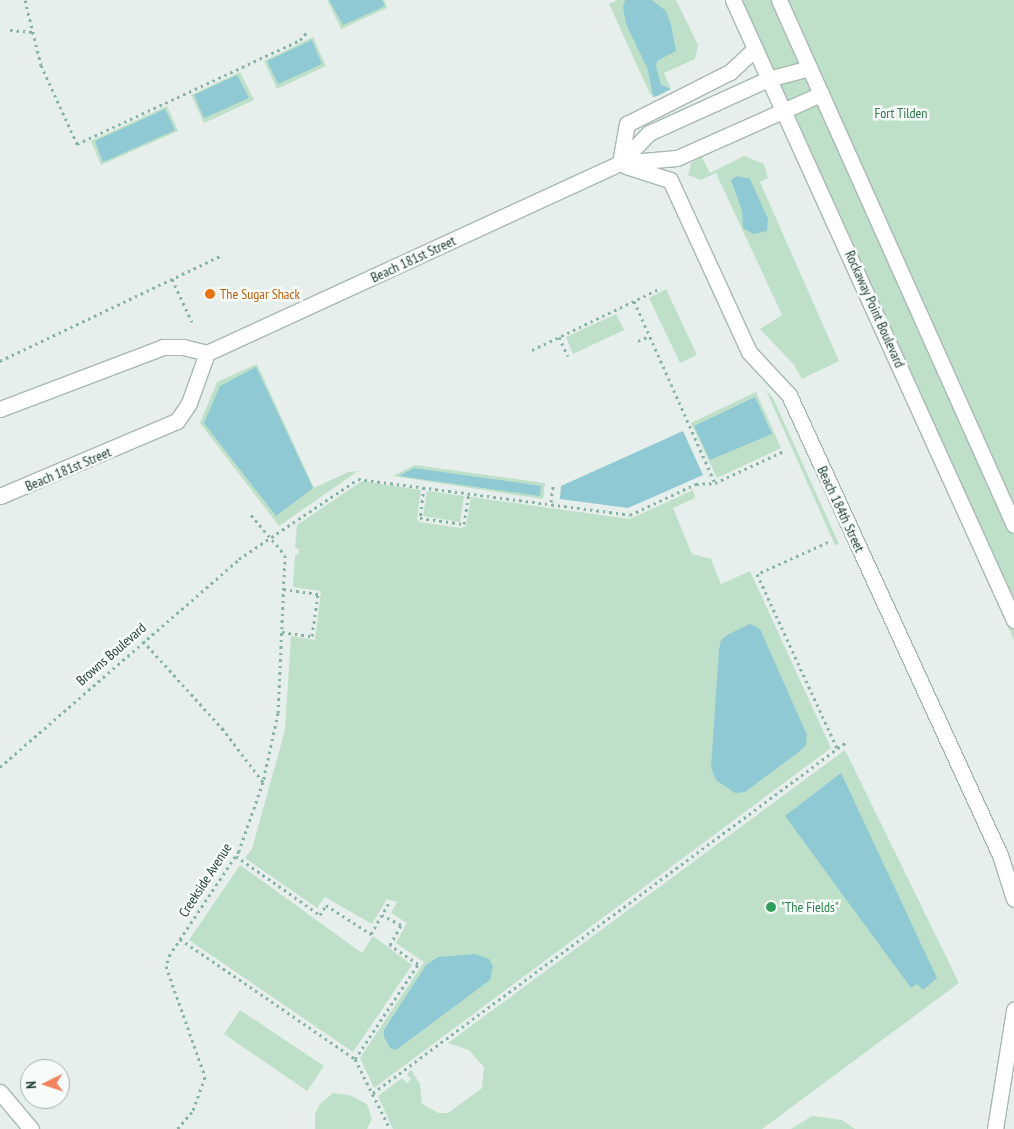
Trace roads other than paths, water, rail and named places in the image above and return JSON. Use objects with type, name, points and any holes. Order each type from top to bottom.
[{"type":"street","name":"Rockaway Point Boulevard","points":[[733,0],[1014,620]]},
{"type":"street","points":[[779,0],[1014,525]]},
{"type":"street","points":[[620,164],[626,124],[730,72],[754,49]]},
{"type":"street","name":"Beach 181st Street","points":[[620,164],[649,132],[768,79],[810,68]]},
{"type":"street","name":"Beach 181st Street","points":[[0,496],[177,421],[190,403],[207,353],[620,164],[677,158],[821,94]]},
{"type":"street","name":"Beach 184th Street","points":[[620,164],[670,180],[749,352],[789,395],[1000,855],[1014,899]]},
{"type":"street","points":[[0,409],[163,347],[183,347],[207,353]]},
{"type":"street","points":[[995,1129],[1014,1010]]},
{"type":"street","points":[[0,1092],[31,1129]]},
{"type":"water","points":[[329,0],[382,0],[385,6],[343,25]]},
{"type":"water","points":[[625,0],[652,0],[666,11],[671,25],[676,51],[657,61],[656,66],[661,85],[671,89],[657,96],[653,97],[648,70],[626,24],[623,7]]},
{"type":"water","points":[[312,40],[322,64],[278,84],[267,61]]},
{"type":"water","points":[[237,75],[249,98],[204,118],[194,95]]},
{"type":"water","points":[[165,109],[175,130],[103,162],[95,141]]},
{"type":"water","points":[[737,176],[750,179],[768,219],[767,231],[753,234],[743,228],[742,211],[731,180]]},
{"type":"water","points":[[256,367],[313,488],[276,516],[204,423],[220,386]]},
{"type":"water","points":[[755,397],[772,434],[710,460],[694,426]]},
{"type":"water","points":[[683,431],[703,475],[628,508],[560,499],[561,486]]},
{"type":"water","points":[[414,468],[541,486],[540,496],[399,476]]},
{"type":"water","points":[[750,624],[760,629],[807,735],[806,745],[800,751],[745,792],[735,793],[716,780],[711,768],[719,649],[721,640]]},
{"type":"water","points":[[841,773],[937,978],[923,990],[917,984],[911,988],[785,816]]},
{"type":"water","points":[[475,954],[489,959],[493,966],[490,980],[396,1050],[390,1048],[384,1037],[384,1030],[426,965],[438,957]]},
{"type":"place","name":"The Sugar Shack","points":[[210,294]]},
{"type":"place","name":"\"The Fields\"","points":[[771,907]]},
{"type":"park label","name":"Fort Tilden","points":[[901,113]]}]
